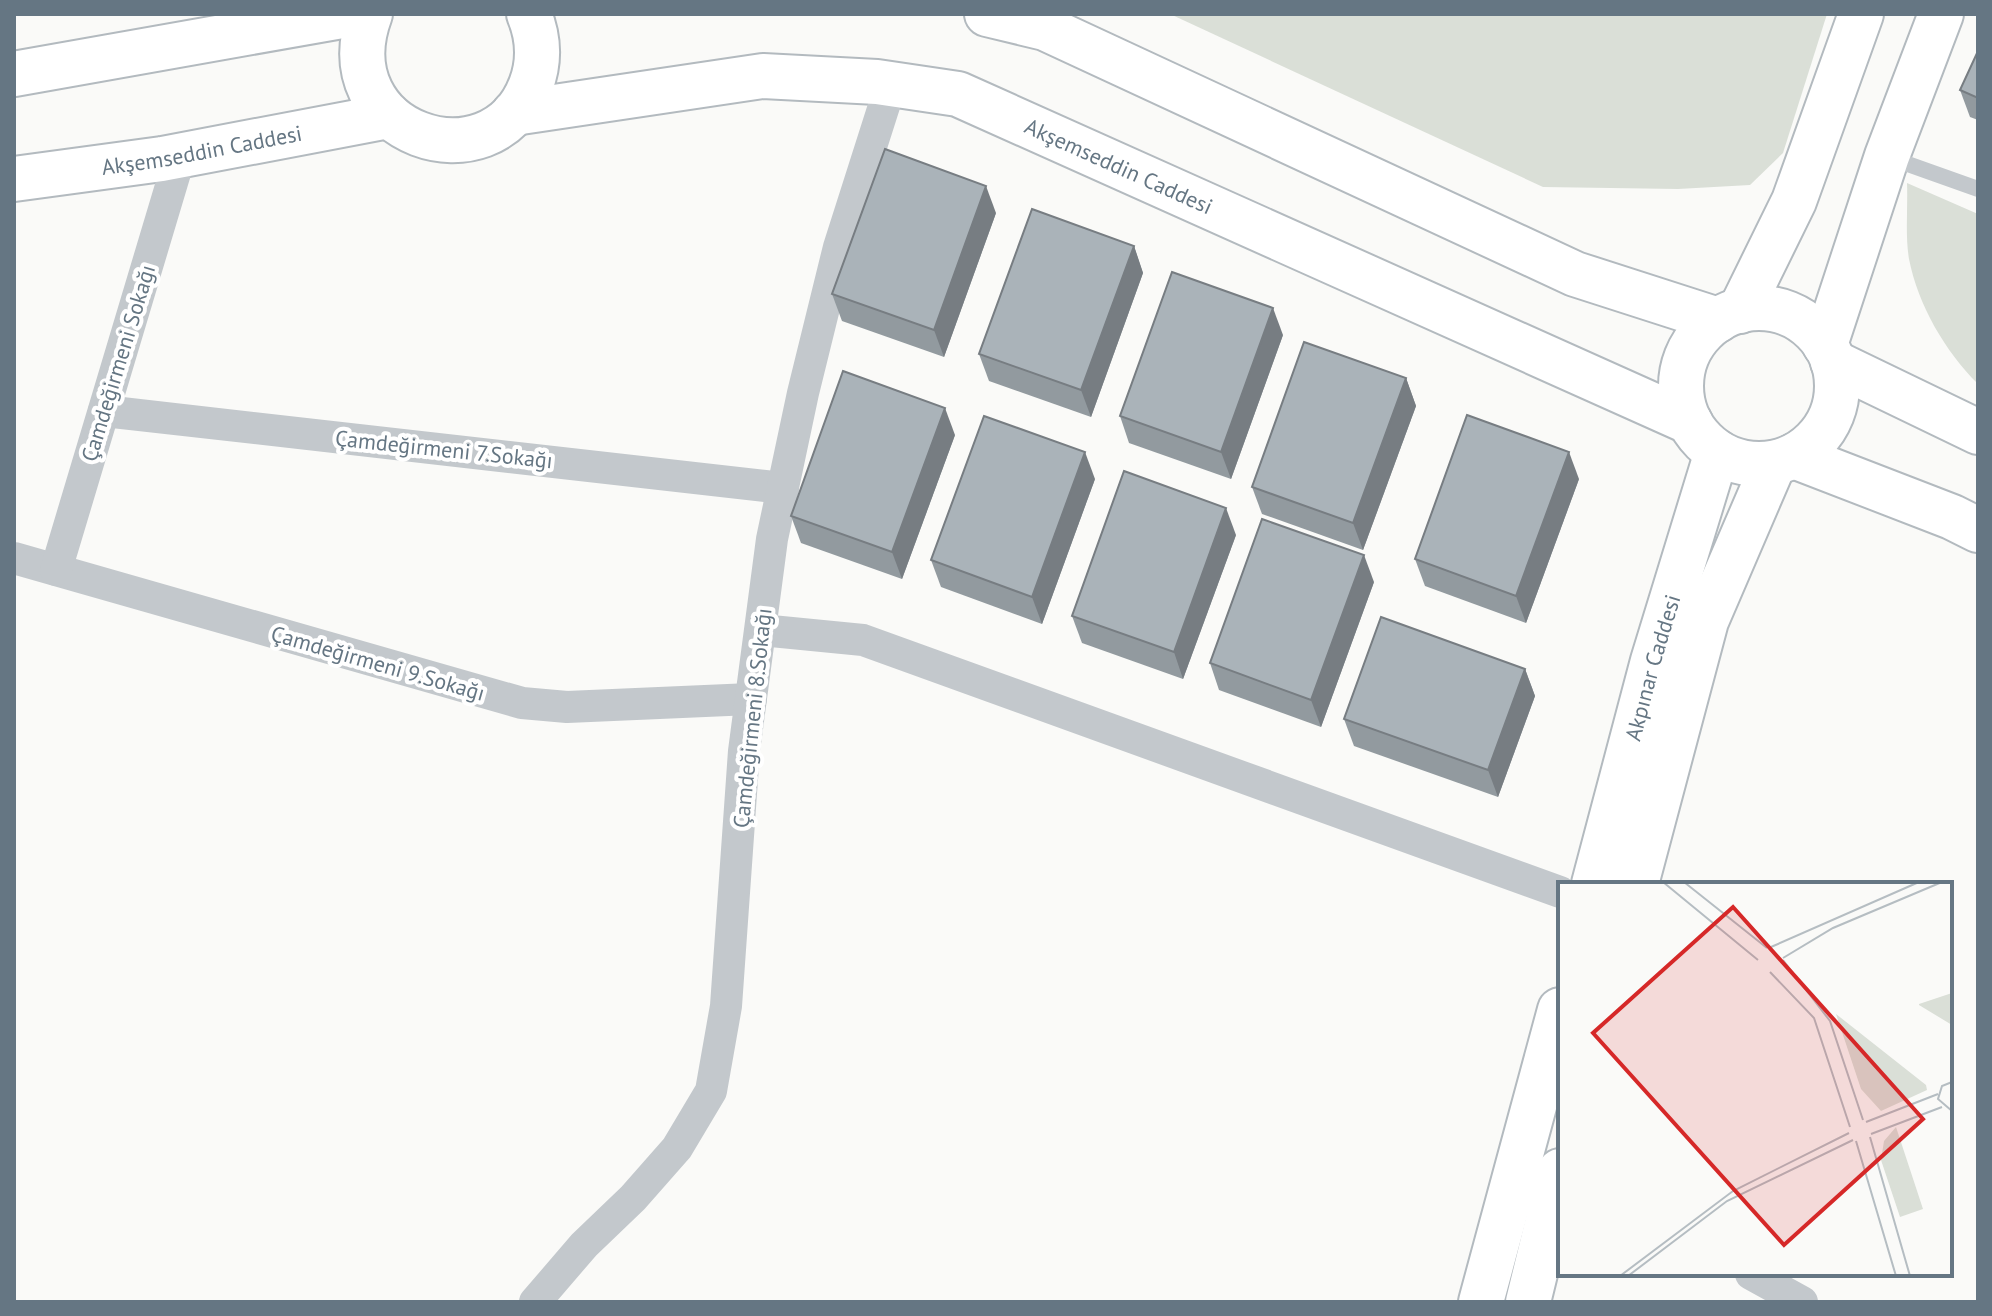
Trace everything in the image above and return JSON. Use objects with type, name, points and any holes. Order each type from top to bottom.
[{"type":"street","points":[[14,74],[353,14]]},
{"type":"street","points":[[370,14],[363,32],[361,55],[365,78],[374,99],[389,116],[418,134],[452,141],[475,137],[496,127],[514,113],[527,94],[536,72],[538,49],[529,14]]},
{"type":"street","points":[[987,14],[1045,28],[1575,274],[1729,315]]},
{"type":"street","points":[[1729,315],[1794,201],[1861,14]]},
{"type":"street","points":[[1941,14],[1887,156],[1829,354],[1837,384],[1834,406],[1825,426],[1812,443],[1784,459],[1754,464],[1735,460],[1703,437],[1682,400],[1681,377],[1688,354],[1700,335],[1729,315],[1760,308],[1779,310],[1805,324],[1829,354],[1978,432]]},
{"type":"street","name":"Akşemseddin Caddesi","points":[[514,113],[763,76],[891,84],[958,94],[1703,437]]},
{"type":"street","name":"Çamdeğirmeni 8.Sokağı","points":[[535,1302],[584,1245],[633,1198],[677,1148],[711,1091],[726,1006],[744,751],[772,539],[803,393],[839,247],[891,84]]},
{"type":"street","name":"Akşemseddin Caddesi","points":[[14,179],[180,156],[389,116]]},
{"type":"street","name":"Çamdeğirmeni Sokağı","points":[[56,570],[180,156]]},
{"type":"street","name":"Çamdeğirmeni 7.Sokağı","points":[[104,411],[783,488]]},
{"type":"street","name":"Akpınar Caddesi","points":[[1595,882],[1653,661],[1703,437]]},
{"type":"street","points":[[1784,459],[1952,517],[1978,530]]},
{"type":"street","name":"Akpınar Caddesi","points":[[1637,882],[1706,621],[1784,459]]},
{"type":"street","name":"Çamdeğirmeni 9.Sokağı","points":[[14,558],[522,703],[567,707],[751,699]]},
{"type":"street","points":[[761,630],[863,640],[1558,891]]},
{"type":"street","points":[[1481,1302],[1558,1017]]},
{"type":"street","points":[[1528,1302],[1558,1179]]},
{"type":"street","points":[[1755,1276],[1802,1302]]},
{"type":"lane","points":[[1887,156],[1978,189]]},
{"type":"shaded area","points":[[1170,14],[1827,14],[1783,153],[1750,185],[1678,189],[1543,187]]},
{"type":"shaded area","points":[[1907,183],[1978,214],[1978,384],[1944,342],[1919,293],[1908,250]]},
{"type":"building","points":[[1978,51],[1978,98],[1960,90]]},
{"type":"building","points":[[885,149],[986,186],[934,330],[832,294]]},
{"type":"building","points":[[1032,209],[1134,246],[1081,390],[979,354]]},
{"type":"building","points":[[1172,272],[1273,308],[1221,452],[1120,416]]},
{"type":"building","points":[[1304,342],[1406,378],[1353,523],[1252,487]]},
{"type":"building","points":[[843,371],[945,408],[892,552],[791,516]]},
{"type":"building","points":[[1467,415],[1569,452],[1516,596],[1415,559]]},
{"type":"building","points":[[984,416],[1085,452],[1032,597],[931,560]]},
{"type":"building","points":[[1124,471],[1226,508],[1174,652],[1072,616]]},
{"type":"building","points":[[1262,519],[1364,555],[1311,700],[1210,663]]},
{"type":"building","points":[[1381,617],[1525,669],[1488,770],[1344,719]]}]
